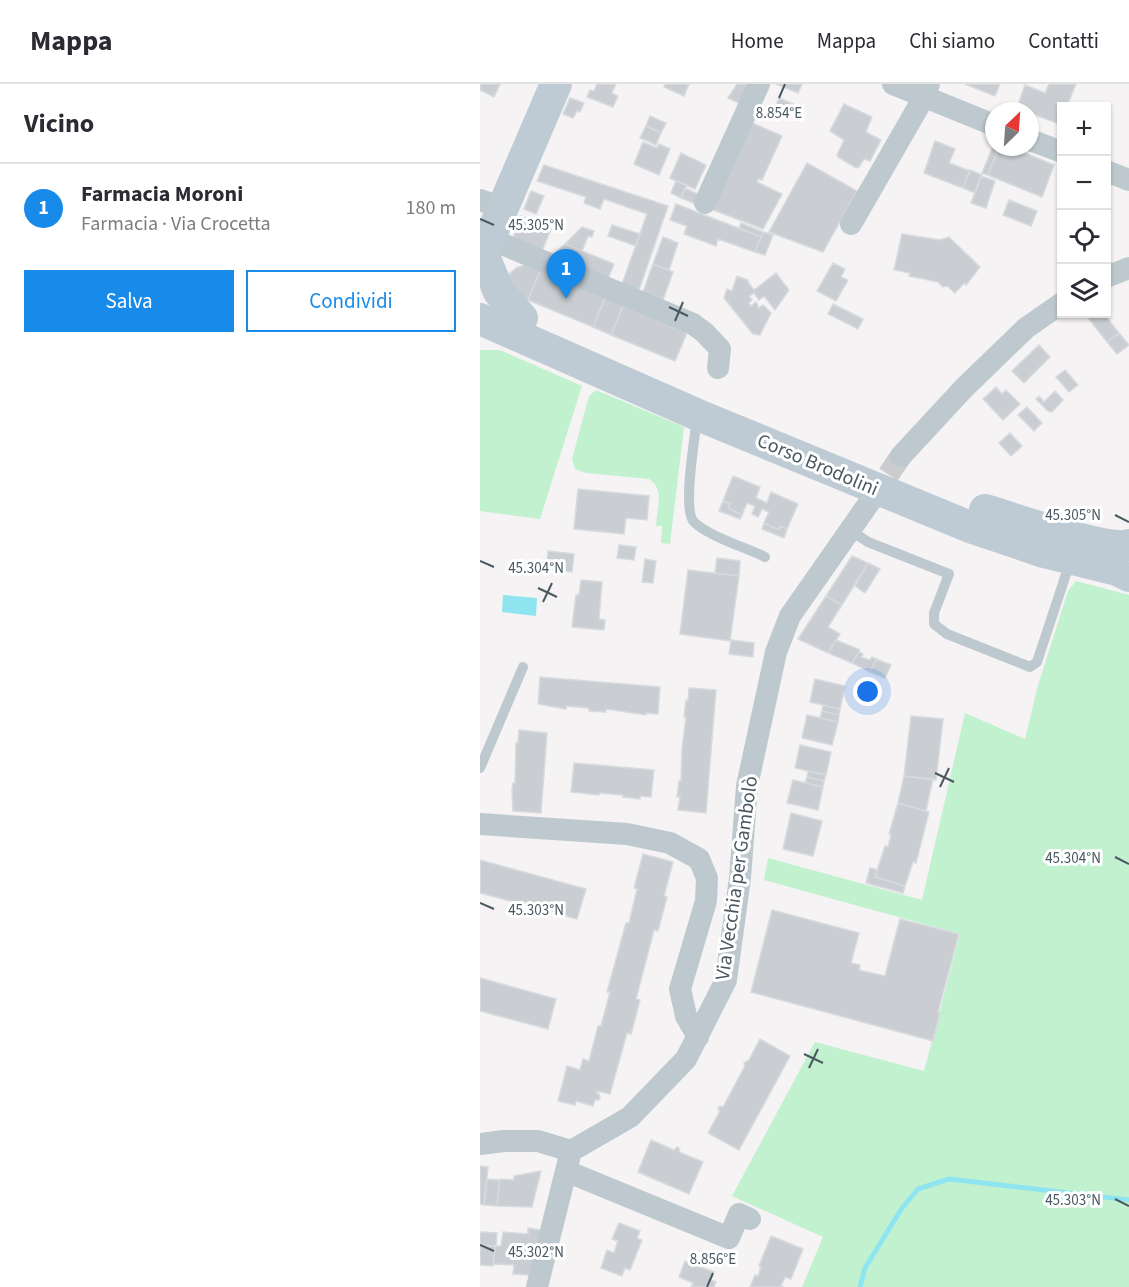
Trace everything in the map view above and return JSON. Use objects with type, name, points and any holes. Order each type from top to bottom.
[{"type":"main road","points":[[484,251],[491,204],[556,84]]},
{"type":"main road","name":"Corso Brodolini","points":[[484,251],[499,292],[517,326]]},
{"type":"main road","name":"Corso Brodolini","points":[[480,303],[517,326],[698,415],[969,527],[1044,552],[1117,570],[1129,576]]},
{"type":"main road","name":"Corso Brodolini","points":[[480,319],[517,326],[977,507],[1049,530],[1112,546],[1129,545]]},
{"type":"main road","points":[[480,339],[517,326]]},
{"type":"street","points":[[705,203],[759,84]]},
{"type":"street","points":[[893,84],[926,90],[985,120]]},
{"type":"street","points":[[851,224],[926,90]]},
{"type":"street","points":[[1039,143],[1057,150]]},
{"type":"street","points":[[484,251],[693,324],[720,349],[718,368]]},
{"type":"street","points":[[1111,275],[1129,268]]},
{"type":"street","points":[[902,456],[964,388],[1026,328],[1057,306]]},
{"type":"street","name":"Via Vecchia per Gambolò","points":[[569,1161],[630,1117],[686,1059],[726,980],[740,878],[747,786],[776,652],[790,616],[869,503]]},
{"type":"street","points":[[480,824],[627,834],[670,843],[699,859],[707,878],[706,901],[680,989],[687,1016],[698,1037]]},
{"type":"street","points":[[480,1144],[538,1141],[569,1161],[729,1238],[739,1214],[750,1219]]},
{"type":"street","points":[[537,1287],[569,1161]]},
{"type":"lane","points":[[698,415],[688,504],[693,521],[707,532],[765,556]]},
{"type":"lane","points":[[850,530],[868,542],[950,574],[934,613],[934,624],[946,634],[1030,667],[1037,662],[1071,559]]},
{"type":"lane","points":[[480,768],[523,667]]},
{"type":"green space","points":[[480,350],[500,350],[582,386],[540,519],[480,511]]},
{"type":"green space","points":[[596,390],[684,427],[670,544],[661,543],[662,526],[656,526],[659,494],[654,483],[649,479],[586,473],[575,469],[572,459],[589,396]]},
{"type":"green space","points":[[1076,581],[1129,595],[1129,1287],[802,1287],[823,1237],[732,1196],[815,1042],[924,1071],[960,934],[764,880],[768,858],[922,900],[965,713],[1025,739],[1038,685],[1068,591]]},
{"type":"water","points":[[503,595],[537,598],[536,616],[502,612]]},
{"type":"building","points":[[480,84],[500,84],[494,97],[480,90]]},
{"type":"building","points":[[597,84],[616,84],[612,93],[618,96],[613,107],[587,97],[590,90],[594,91]]},
{"type":"building","points":[[665,84],[689,84],[684,96],[664,87]]},
{"type":"building","points":[[737,84],[747,84],[741,104],[728,98]]},
{"type":"building","points":[[776,84],[802,84],[798,93]]},
{"type":"building","points":[[965,84],[1000,84],[995,96]]},
{"type":"building","points":[[1049,84],[1076,84],[1069,102],[1057,102],[1057,123],[1039,116],[1039,102],[1019,102],[1025,85],[1045,93]]},
{"type":"building","points":[[570,98],[584,103],[580,112],[577,111],[573,118],[563,114]]},
{"type":"building","points":[[779,98],[793,104],[790,111],[776,105]]},
{"type":"building","points":[[844,104],[872,117],[866,132],[881,140],[870,161],[864,159],[856,168],[838,157],[844,140],[830,131]]},
{"type":"building","points":[[650,116],[666,123],[661,133],[646,126]]},
{"type":"building","points":[[750,122],[782,136],[762,180],[758,179],[757,182],[782,194],[763,229],[711,209]]},
{"type":"building","points":[[646,126],[661,133],[656,145],[640,138]]},
{"type":"building","points":[[935,141],[955,149],[949,163],[970,171],[963,188],[924,173]]},
{"type":"building","points":[[643,142],[657,148],[659,144],[670,149],[659,175],[634,164]]},
{"type":"building","points":[[681,153],[706,165],[695,189],[670,178]]},
{"type":"building","points":[[989,156],[995,156],[988,175],[982,173]]},
{"type":"building","points":[[995,156],[1032,156],[1054,165],[1042,197],[988,175]]},
{"type":"building","points":[[807,163],[857,191],[823,252],[769,232]]},
{"type":"building","points":[[544,165],[668,206],[639,290],[622,284],[647,214],[604,199],[600,209],[584,203],[586,197],[537,181]]},
{"type":"building","points":[[970,170],[982,175],[975,193],[963,188]]},
{"type":"building","points":[[981,176],[995,181],[986,208],[971,203]]},
{"type":"building","points":[[676,181],[687,185],[681,198],[671,193]]},
{"type":"building","points":[[685,188],[700,195],[696,204],[681,198]]},
{"type":"building","points":[[531,191],[544,196],[536,214],[524,209]]},
{"type":"building","points":[[1009,200],[1037,211],[1031,226],[1003,215]]},
{"type":"building","points":[[676,204],[761,237],[755,252],[718,239],[716,246],[684,234],[687,226],[670,220]]},
{"type":"building","points":[[521,216],[551,229],[542,251],[513,238]]},
{"type":"building","points":[[741,223],[763,232],[761,237],[739,228]]},
{"type":"building","points":[[612,225],[640,234],[636,246],[608,236]]},
{"type":"building","points":[[582,227],[594,231],[592,237],[588,236],[582,251],[565,244]]},
{"type":"building","points":[[763,232],[773,235],[765,255],[755,252]]},
{"type":"building","points":[[902,234],[940,240],[949,237],[980,267],[966,285],[964,283],[955,293],[938,282],[909,276],[910,273],[894,270]]},
{"type":"building","points":[[663,237],[678,243],[669,270],[653,264]]},
{"type":"building","points":[[565,244],[614,264],[608,279],[557,259],[557,251]]},
{"type":"building","points":[[833,263],[845,269],[841,277],[848,280],[836,301],[817,291]]},
{"type":"building","points":[[653,264],[673,272],[663,300],[643,292]]},
{"type":"building","points":[[525,265],[540,271],[528,300],[516,294],[509,282],[509,274]]},
{"type":"building","points":[[540,271],[605,298],[593,327],[528,300]]},
{"type":"building","points":[[776,273],[789,290],[775,310],[764,296],[759,300],[754,293],[749,296],[752,300],[749,303],[751,306],[756,302],[759,308],[763,305],[771,313],[760,335],[753,334],[724,298],[727,289],[732,291],[737,276],[748,280],[754,290]]},
{"type":"building","points":[[605,298],[623,306],[611,335],[593,327]]},
{"type":"building","points":[[833,304],[863,319],[858,329],[828,314]]},
{"type":"building","points":[[623,306],[687,333],[675,361],[611,335]]},
{"type":"building","points":[[1088,318],[1107,318],[1119,333],[1107,342]]},
{"type":"building","points":[[1119,333],[1129,345],[1117,354],[1107,342]]},
{"type":"building","points":[[1039,345],[1050,357],[1024,383],[1012,371]]},
{"type":"building","points":[[1065,370],[1078,385],[1069,392],[1056,377]]},
{"type":"building","points":[[996,387],[1002,394],[1006,390],[1020,404],[1003,420],[983,399]]},
{"type":"building","points":[[1055,391],[1063,400],[1052,412],[1036,399],[1039,396],[1044,402]]},
{"type":"building","points":[[1027,407],[1042,423],[1034,431],[1018,415]]},
{"type":"building","points":[[1010,433],[1022,446],[1011,456],[999,443]]},
{"type":"building","points":[[733,476],[760,487],[756,498],[767,503],[771,492],[798,504],[787,529],[780,526],[779,530],[764,523],[769,512],[762,509],[758,517],[752,514],[755,506],[747,503],[742,515],[728,508],[730,504],[723,501]]},
{"type":"building","points":[[578,489],[649,496],[647,520],[626,518],[624,534],[574,529]]},
{"type":"building","points":[[723,501],[730,504],[728,508],[742,515],[740,519],[719,511]]},
{"type":"building","points":[[764,523],[779,530],[780,526],[787,529],[784,538],[762,529]]},
{"type":"building","points":[[619,545],[636,547],[634,560],[617,558]]},
{"type":"building","points":[[548,551],[574,554],[572,572],[546,569]]},
{"type":"building","points":[[852,556],[868,563],[842,605],[826,596]]},
{"type":"building","points":[[717,558],[740,561],[739,576],[715,573]]},
{"type":"building","points":[[645,559],[656,561],[653,583],[642,582]]},
{"type":"building","points":[[868,563],[880,569],[865,593],[855,586]]},
{"type":"building","points":[[688,570],[739,576],[730,641],[680,634]]},
{"type":"building","points":[[581,580],[602,582],[599,619],[605,620],[604,630],[572,627],[576,595],[579,595]]},
{"type":"building","points":[[826,596],[842,605],[828,627],[840,634],[828,653],[798,639]]},
{"type":"building","points":[[731,640],[754,643],[753,657],[729,654]]},
{"type":"building","points":[[836,640],[860,650],[852,663],[828,653]]},
{"type":"building","points":[[859,652],[863,654],[861,657],[876,659],[870,672],[852,663]]},
{"type":"building","points":[[876,659],[891,665],[885,678],[870,672]]},
{"type":"building","points":[[540,677],[660,687],[658,714],[646,713],[646,715],[606,709],[606,712],[589,711],[589,708],[566,706],[566,709],[538,704]]},
{"type":"building","points":[[815,679],[845,686],[840,709],[810,702]]},
{"type":"building","points":[[689,688],[716,690],[706,813],[678,810],[680,797],[677,797],[679,781],[681,781],[686,717],[684,717]]},
{"type":"building","points":[[823,705],[840,709],[839,715],[822,711]]},
{"type":"building","points":[[822,711],[839,715],[838,722],[820,718]]},
{"type":"building","points":[[807,715],[838,722],[832,745],[802,738]]},
{"type":"building","points":[[911,716],[943,719],[936,780],[904,776]]},
{"type":"building","points":[[519,730],[547,733],[541,813],[513,811],[512,791],[513,783],[515,783],[516,743],[518,743]]},
{"type":"building","points":[[800,745],[831,752],[826,775],[795,768]]},
{"type":"building","points":[[574,763],[654,770],[651,797],[640,796],[640,799],[623,797],[623,795],[571,792]]},
{"type":"building","points":[[808,771],[826,775],[824,781],[807,777]]},
{"type":"building","points":[[904,776],[933,779],[926,811],[898,803]]},
{"type":"building","points":[[807,777],[824,781],[823,787],[805,783]]},
{"type":"building","points":[[793,780],[823,787],[818,810],[787,803]]},
{"type":"building","points":[[898,803],[929,812],[916,863],[913,862],[905,886],[875,877],[885,846],[888,847],[891,835],[889,834]]},
{"type":"building","points":[[791,813],[822,821],[813,856],[783,849]]},
{"type":"building","points":[[643,854],[673,862],[658,931],[654,930],[636,999],[640,1000],[631,1034],[627,1033],[610,1094],[597,1091],[600,1098],[595,1100],[593,1106],[576,1101],[575,1105],[558,1101],[567,1066],[580,1070],[583,1059],[589,1061],[598,1026],[601,1026],[610,992],[607,992],[626,923],[629,923],[637,889],[634,888]]},
{"type":"building","points":[[480,860],[586,889],[577,919],[480,893]]},
{"type":"building","points":[[870,868],[878,870],[875,877],[905,886],[903,893],[866,883]]},
{"type":"building","points":[[772,910],[859,933],[851,963],[860,965],[859,970],[885,976],[900,919],[959,934],[938,1012],[940,1013],[933,1041],[751,992]]},
{"type":"building","points":[[480,978],[556,999],[548,1029],[480,1011]]},
{"type":"building","points":[[760,1039],[790,1056],[739,1150],[708,1133],[720,1111],[718,1109],[720,1106],[723,1107],[745,1066],[744,1063],[749,1060]]},
{"type":"building","points":[[651,1140],[674,1150],[677,1147],[680,1149],[679,1152],[703,1162],[689,1194],[638,1172]]},
{"type":"building","points":[[480,1166],[488,1167],[484,1205],[480,1204]]},
{"type":"building","points":[[541,1171],[532,1207],[497,1206],[500,1179],[514,1180],[514,1176]]},
{"type":"building","points":[[487,1179],[500,1180],[497,1206],[484,1205]]},
{"type":"building","points":[[619,1223],[640,1231],[637,1238],[642,1240],[630,1270],[625,1268],[622,1276],[601,1268],[607,1250],[614,1253],[618,1241],[612,1239]]},
{"type":"building","points":[[528,1228],[541,1230],[531,1275],[513,1274],[514,1265],[493,1264],[495,1246],[501,1246],[503,1232],[528,1234]]},
{"type":"building","points":[[480,1232],[497,1233],[496,1246],[480,1245]]},
{"type":"building","points":[[771,1236],[803,1249],[791,1279],[785,1277],[781,1286],[784,1287],[750,1287],[755,1275],[758,1276],[761,1267],[759,1266]]},
{"type":"building","points":[[480,1245],[495,1246],[493,1266],[480,1265]]},
{"type":"building","points":[[685,1261],[714,1272],[711,1280],[716,1282],[714,1287],[691,1287],[693,1283],[679,1277]]},
{"type":"waterway","points":[[860,1287],[865,1268],[902,1208],[918,1189],[949,1179],[1129,1200]]},
{"type":"tunnel","points":[[870,502],[901,456]]},
{"type":"place","name":"Farmacia Moroni","points":[[566,299]]}]
